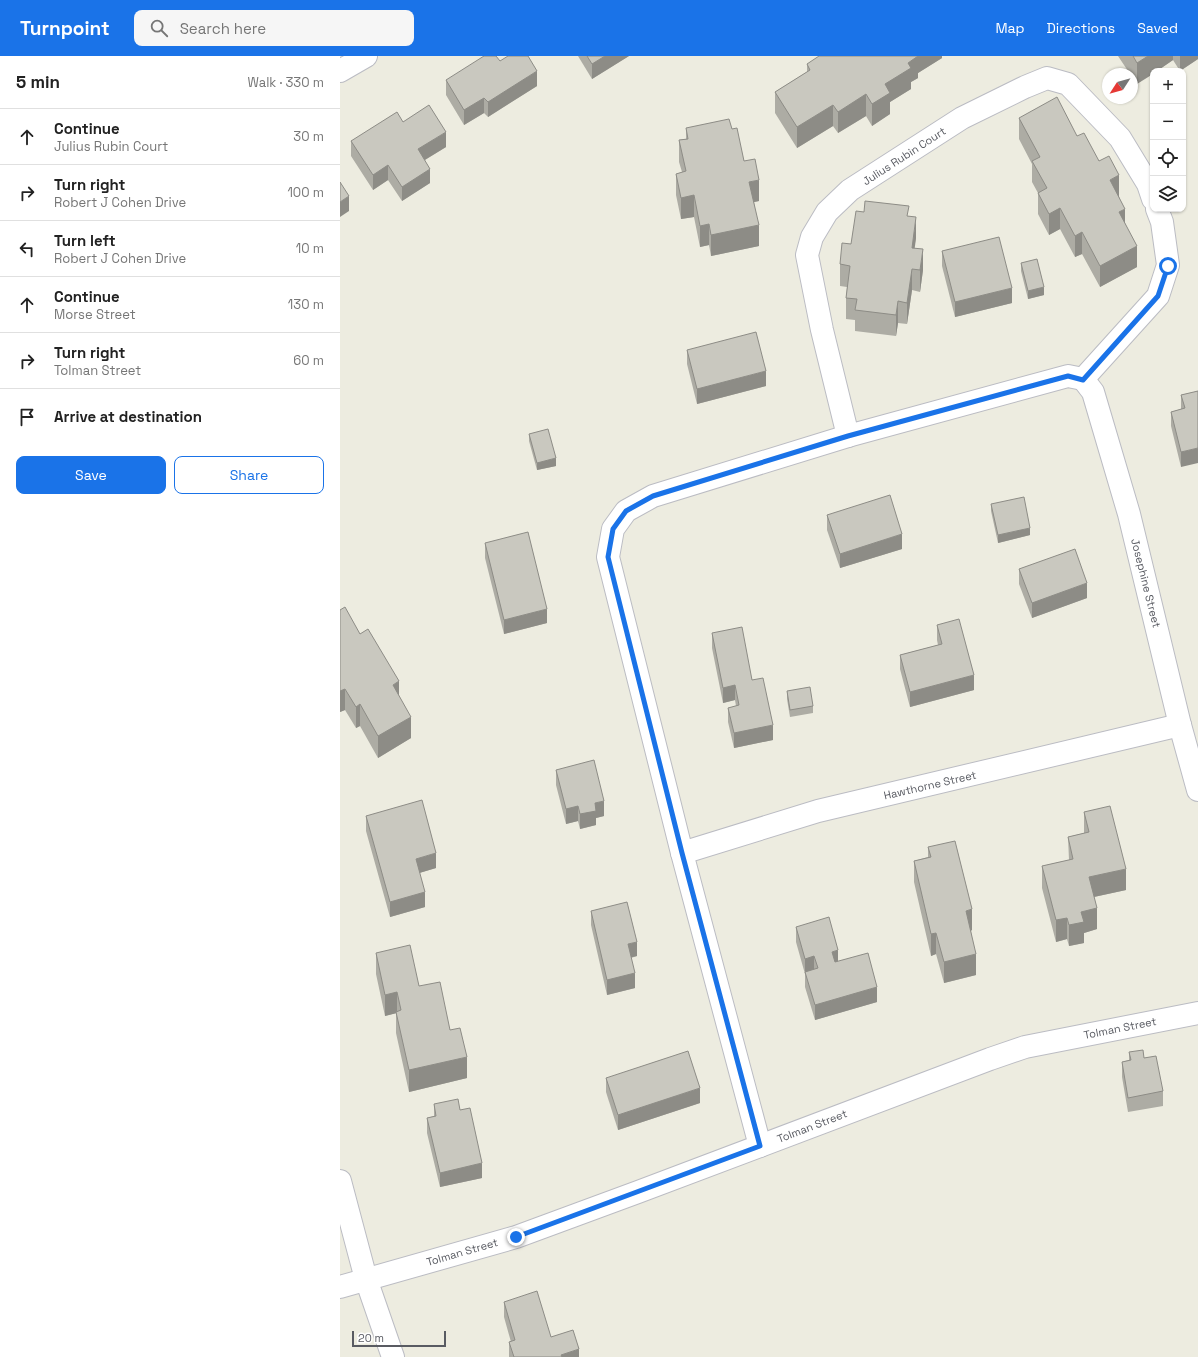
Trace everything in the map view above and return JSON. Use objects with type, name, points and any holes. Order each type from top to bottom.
[{"type":"street","points":[[340,70],[366,56]]},
{"type":"street","name":"Julius Rubin Court","points":[[848,436],[822,330],[806,255],[812,236],[827,212],[850,190],[962,118],[1025,87],[1047,78],[1068,84],[1120,138],[1150,190]]},
{"type":"street","points":[[760,1146],[682,853],[608,557],[613,529],[626,511],[653,496],[848,436],[1068,376],[1083,380],[1158,296],[1168,266],[1162,222],[1158,212]]},
{"type":"street","name":"Josephine Street","points":[[1083,380],[1092,392],[1129,514],[1180,726],[1198,790]]},
{"type":"street","name":"Hawthorne Street","points":[[682,853],[818,811],[1180,726]]},
{"type":"street","name":"Tolman Street","points":[[340,1287],[516,1237],[1025,1047],[1198,1013]]},
{"type":"street","points":[[340,1181],[366,1279],[393,1357]]},
{"type":"building","points":[[484,56],[496,56],[500,61],[508,56],[528,56],[537,71],[488,102],[484,98],[464,110],[446,80]]},
{"type":"building","points":[[587,56],[605,56],[592,64]]},
{"type":"building","points":[[819,56],[918,56],[908,63],[911,68],[885,84],[890,93],[872,104],[866,94],[838,112],[833,105],[797,127],[775,92],[810,70],[807,64]]},
{"type":"building","points":[[1133,56],[1148,56],[1137,63]]},
{"type":"building","points":[[1057,97],[1077,136],[1084,133],[1099,161],[1109,156],[1119,175],[1110,180],[1125,209],[1119,212],[1137,246],[1100,266],[1082,232],[1075,236],[1060,208],[1049,214],[1038,193],[1047,188],[1032,161],[1040,157],[1019,118]]},
{"type":"building","points":[[429,105],[446,132],[418,149],[430,169],[402,187],[388,165],[373,175],[351,141],[397,112],[403,122]]},
{"type":"building","points":[[729,119],[732,129],[737,128],[744,161],[755,159],[759,180],[749,182],[759,225],[711,235],[709,224],[700,226],[694,195],[681,198],[676,174],[686,171],[679,140],[688,139],[686,128]]},
{"type":"building","points":[[340,182],[349,196],[340,202]]},
{"type":"building","points":[[865,201],[909,206],[907,216],[916,217],[912,248],[923,249],[920,270],[912,269],[907,303],[898,301],[896,315],[855,310],[857,299],[846,298],[850,266],[840,264],[842,243],[851,244],[856,211],[864,212]]},
{"type":"building","points":[[999,237],[1012,288],[955,302],[942,251]]},
{"type":"building","points":[[1037,259],[1044,287],[1028,291],[1021,263]]},
{"type":"building","points":[[756,332],[766,371],[697,389],[687,350]]},
{"type":"building","points":[[1198,391],[1198,448],[1181,452],[1171,412],[1185,408],[1181,395]]},
{"type":"building","points":[[548,429],[556,458],[537,463],[529,434]]},
{"type":"building","points":[[890,495],[902,534],[840,554],[827,515]]},
{"type":"building","points":[[1024,497],[1030,528],[998,535],[991,504]]},
{"type":"building","points":[[528,532],[547,609],[504,620],[485,543]]},
{"type":"building","points":[[1075,549],[1087,583],[1032,603],[1019,569]]},
{"type":"building","points":[[345,607],[360,634],[368,629],[399,681],[393,685],[411,717],[378,736],[360,704],[356,707],[345,689],[340,691],[340,610]]},
{"type":"building","points":[[959,619],[974,675],[910,692],[900,655],[942,644],[937,625]]},
{"type":"building","points":[[742,627],[752,680],[763,678],[773,725],[734,733],[728,708],[739,705],[735,685],[723,688],[712,633]]},
{"type":"building","points":[[810,687],[813,706],[790,710],[787,691]]},
{"type":"building","points":[[594,760],[604,801],[595,803],[596,811],[580,814],[578,806],[566,809],[556,770]]},
{"type":"building","points":[[422,800],[436,853],[416,859],[425,892],[390,902],[366,816]]},
{"type":"building","points":[[1110,806],[1126,869],[1089,877],[1097,908],[1081,912],[1084,922],[1069,925],[1067,918],[1056,920],[1042,866],[1073,859],[1068,837],[1089,832],[1084,812]]},
{"type":"building","points":[[955,841],[972,909],[966,911],[976,954],[944,962],[936,933],[931,934],[914,861],[931,857],[928,847]]},
{"type":"building","points":[[627,902],[637,942],[628,944],[635,973],[607,980],[591,911]]},
{"type":"building","points":[[829,917],[838,950],[832,952],[835,962],[868,953],[877,987],[815,1005],[805,972],[818,968],[814,956],[805,959],[796,927]]},
{"type":"building","points":[[410,945],[419,986],[440,982],[450,1030],[460,1028],[467,1057],[409,1070],[396,1012],[401,1010],[397,992],[385,995],[376,953]]},
{"type":"building","points":[[1143,1050],[1144,1058],[1156,1056],[1163,1091],[1128,1098],[1122,1062],[1131,1060],[1129,1052]]},
{"type":"building","points":[[688,1051],[700,1088],[618,1115],[606,1078]]},
{"type":"building","points":[[458,1099],[460,1110],[470,1108],[482,1163],[440,1173],[427,1118],[436,1116],[434,1104]]},
{"type":"building","points":[[537,1291],[551,1337],[573,1330],[579,1349],[561,1355],[562,1357],[514,1357],[509,1342],[515,1340],[504,1302]]},
{"type":"route","points":[[516,1237],[760,1146],[682,853],[608,557],[613,529],[626,511],[653,496],[848,436],[1068,376],[1083,380],[1158,296],[1168,266]]}]
